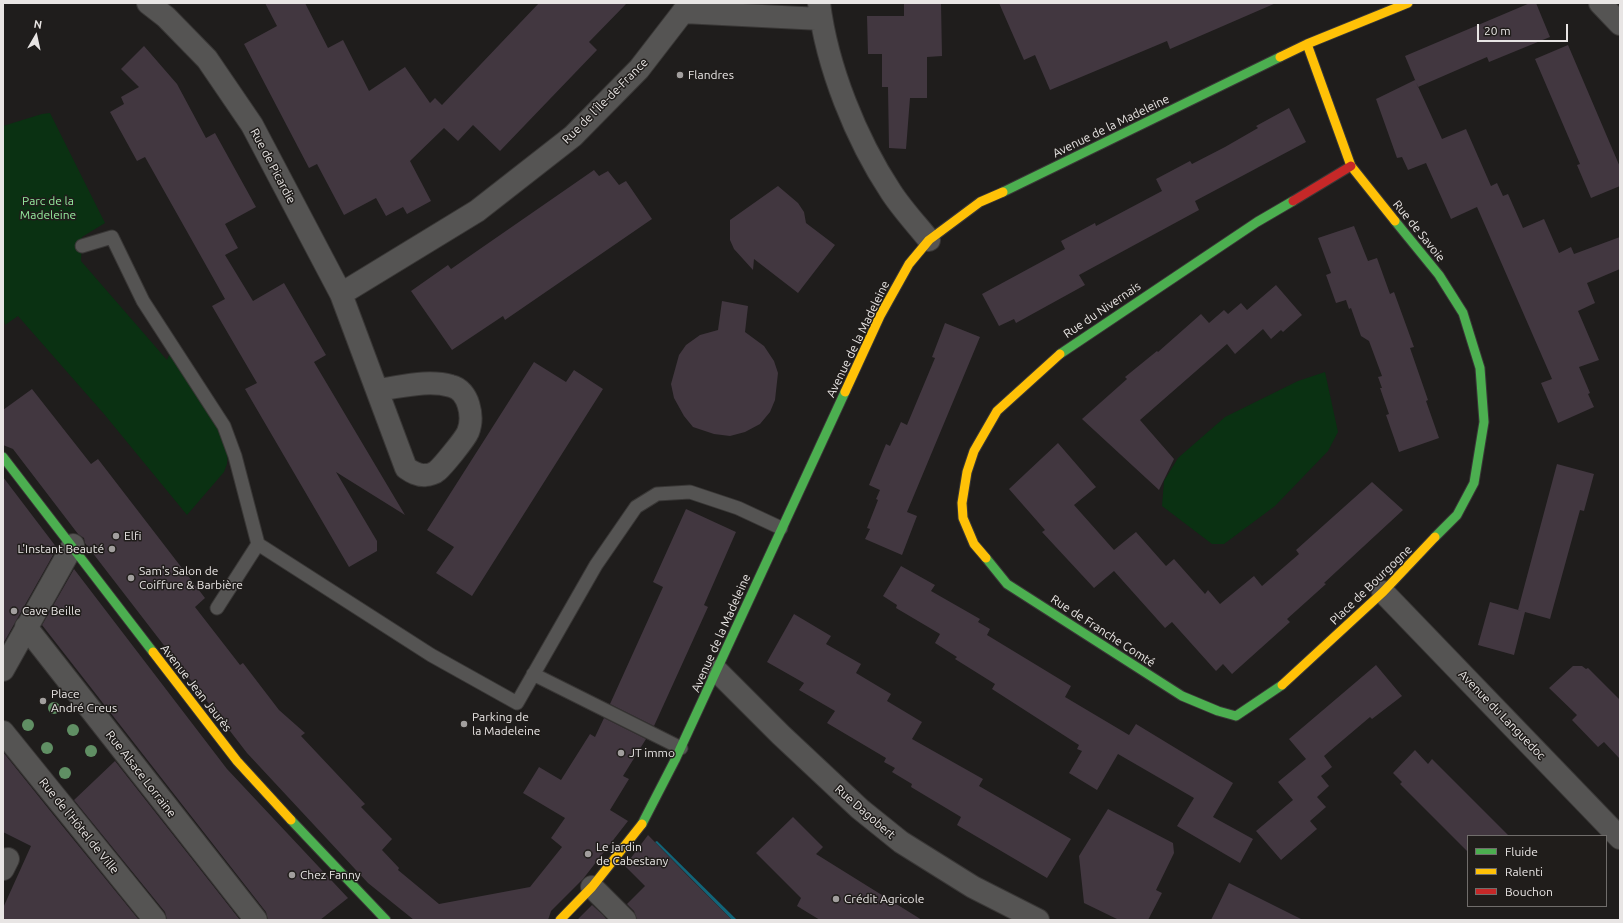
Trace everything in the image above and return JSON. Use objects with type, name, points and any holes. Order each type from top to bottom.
[{"type":"street","name":"Rue de Picardie","points":[[148,3],[166,17],[207,59],[252,125],[341,294],[406,468],[416,474],[426,476],[436,472],[468,433],[471,417],[467,401],[461,391],[452,386],[438,384],[377,390]]},
{"type":"street","name":"Avenue de la Madeleine","points":[[560,920],[592,887],[643,822],[678,754],[717,671],[781,528],[880,316],[909,264],[929,240],[980,202],[1307,44],[1408,3]]},
{"type":"street","points":[[1600,3],[1620,24]]},
{"type":"street","name":"Rue de l'Île-de-France","points":[[341,294],[477,211],[573,136],[639,69],[681,8],[820,11]]},
{"type":"street","points":[[820,11],[836,76],[860,138],[891,193],[929,240]]},
{"type":"street","name":"Rue de Savoie","points":[[1307,44],[1351,166],[1439,275],[1463,313],[1480,368],[1484,422],[1482,442]]},
{"type":"street","name":"Rue du Nivernais","points":[[974,544],[963,518],[962,503],[967,472],[974,451],[997,411],[1065,349],[1258,222],[1351,166]]},
{"type":"street","name":"Place de Bourgogne","points":[[1236,716],[1276,690],[1383,592],[1457,515],[1474,483],[1482,442]]},
{"type":"street","name":"Avenue Jean Jaurès","points":[[3,457],[73,545],[237,761],[386,920]]},
{"type":"street","name":"Rue de Franche Comté","points":[[974,544],[1007,584],[1182,696],[1218,711],[1236,716]]},
{"type":"street","points":[[3,670],[73,545]]},
{"type":"street","name":"Avenue du Languedoc","points":[[1383,592],[1620,838]]},
{"type":"street","name":"Rue Alsace Lorraine","points":[[26,627],[256,920]]},
{"type":"street","name":"Rue Dagobert","points":[[717,671],[781,735],[860,809],[901,842],[973,887],[1038,920]]},
{"type":"street","name":"Rue de l'Hôtel de Ville","points":[[3,732],[154,920]]},
{"type":"street","points":[[592,887],[625,920]]},
{"type":"lane","points":[[82,246],[112,237],[143,301],[224,426],[239,472],[258,544],[430,655],[517,703],[596,565],[636,507],[657,494],[690,492],[738,508],[781,528]]},
{"type":"lane","points":[[226,468],[239,472]]},
{"type":"lane","points":[[217,608],[258,544]]},
{"type":"lane","points":[[533,674],[678,754]]},
{"type":"green space","name":"Parc de la Madeleine","points":[[50,113],[105,223],[82,237],[81,261],[167,360],[170,353],[222,430],[228,451],[227,464],[224,472],[187,515],[104,414],[18,316],[5,325],[3,315],[3,126]]},
{"type":"green space","points":[[1325,372],[1338,432],[1328,451],[1275,506],[1224,544],[1212,544],[1162,506],[1164,481],[1178,458],[1225,417],[1298,381]]},
{"type":"water","points":[[657,841],[737,920],[732,920],[655,842]]},
{"type":"building","points":[[265,3],[305,3],[328,48],[343,40],[369,91],[405,67],[430,103],[435,98],[442,105],[539,3],[627,3],[589,42],[597,50],[500,151],[473,125],[458,141],[444,128],[410,161],[431,201],[407,214],[403,207],[386,216],[376,198],[344,215],[317,164],[309,168],[244,44],[277,26]]},
{"type":"building","points":[[904,3],[941,3],[942,56],[927,57],[927,98],[910,98],[906,149],[889,148],[888,87],[882,87],[882,54],[868,54],[867,16],[904,16]]},
{"type":"building","points":[[999,3],[1276,3],[1170,49],[1167,41],[1050,90],[1035,55],[1024,60]]},
{"type":"building","points":[[1530,3],[1536,3],[1550,37],[1489,62],[1487,57],[1418,87],[1405,56]]},
{"type":"building","points":[[1568,45],[1620,167],[1620,186],[1591,198],[1577,165],[1580,164],[1535,59]]},
{"type":"building","points":[[144,46],[177,84],[206,138],[215,133],[256,207],[225,224],[238,248],[225,255],[253,301],[284,283],[326,355],[314,362],[405,515],[336,472],[377,541],[377,551],[349,567],[245,389],[257,383],[212,306],[225,299],[145,157],[137,161],[110,112],[124,104],[121,97],[139,87],[121,69]]},
{"type":"building","points":[[1415,80],[1442,139],[1466,129],[1491,186],[1497,183],[1503,196],[1508,194],[1523,228],[1544,219],[1559,253],[1571,247],[1574,254],[1620,237],[1620,269],[1587,283],[1595,303],[1578,311],[1599,360],[1579,367],[1594,407],[1558,423],[1541,383],[1552,379],[1477,207],[1451,219],[1426,163],[1408,170],[1402,157],[1397,158],[1376,99]]},
{"type":"building","points":[[1289,108],[1306,142],[1195,201],[1199,210],[1079,275],[1085,285],[1016,323],[1014,319],[999,326],[982,294],[1065,249],[1061,241],[1095,223],[1096,226],[1162,191],[1156,179],[1190,161],[1192,164],[1225,147],[1258,128],[1256,126]]},
{"type":"building","points":[[594,170],[599,176],[608,171],[619,185],[626,181],[652,219],[505,320],[503,316],[452,350],[411,291],[448,265],[451,269]]},
{"type":"building","points":[[778,186],[798,203],[804,212],[806,223],[835,245],[798,293],[754,259],[753,270],[734,249],[730,240],[730,220]]},
{"type":"building","points":[[1354,226],[1368,261],[1377,258],[1390,294],[1394,292],[1414,347],[1410,348],[1439,438],[1399,452],[1386,415],[1389,414],[1380,388],[1382,388],[1378,377],[1382,376],[1369,341],[1361,336],[1351,308],[1349,309],[1346,300],[1336,303],[1326,275],[1331,273],[1318,238]]},
{"type":"building","points":[[1276,285],[1302,315],[1283,332],[1281,330],[1271,339],[1263,329],[1235,354],[1227,344],[1140,420],[1174,459],[1159,490],[1082,419],[1127,379],[1125,377],[1157,351],[1158,352],[1201,314],[1209,323],[1224,310],[1228,314],[1241,303],[1247,310]]},
{"type":"building","points":[[722,301],[748,306],[745,332],[764,346],[774,361],[778,373],[775,400],[770,412],[760,424],[745,432],[730,436],[714,434],[693,427],[684,416],[674,398],[671,384],[679,355],[686,345],[700,335],[718,330]]},
{"type":"building","points":[[945,323],[980,337],[907,512],[917,516],[902,555],[865,539],[870,529],[867,528],[878,500],[876,499],[880,490],[869,485],[886,444],[890,446],[901,422],[907,425],[935,358],[932,357]]},
{"type":"building","points":[[534,362],[566,382],[574,370],[603,389],[472,596],[436,573],[454,547],[427,530]]},
{"type":"building","points":[[32,389],[91,464],[98,459],[205,598],[195,607],[240,665],[243,663],[279,710],[305,733],[301,736],[365,804],[361,807],[392,839],[382,850],[399,868],[398,870],[439,904],[530,887],[562,847],[551,838],[565,818],[523,793],[539,767],[561,780],[590,734],[595,737],[604,718],[646,739],[623,776],[629,779],[610,810],[628,821],[583,879],[551,911],[548,920],[414,920],[368,883],[247,753],[85,543],[84,538],[78,534],[13,449],[3,445],[3,410]]},
{"type":"building","points":[[1058,443],[1096,487],[1074,505],[1114,550],[1136,532],[1166,566],[1174,559],[1205,594],[1208,590],[1220,604],[1254,576],[1262,586],[1299,554],[1296,550],[1372,482],[1403,510],[1287,619],[1290,622],[1232,674],[1223,664],[1216,671],[1172,622],[1165,628],[1114,571],[1094,588],[1042,532],[1045,530],[1009,489]]},
{"type":"building","points":[[1557,464],[1594,474],[1584,511],[1580,510],[1550,619],[1525,612],[1514,655],[1478,645],[1490,602],[1518,610]]},
{"type":"building","points":[[3,477],[57,548],[3,644]]},
{"type":"building","points":[[686,509],[736,532],[704,605],[708,607],[654,726],[610,704],[663,587],[653,582]]},
{"type":"building","points":[[901,566],[935,585],[931,591],[980,619],[978,622],[990,629],[987,635],[1071,686],[1065,697],[1129,735],[1136,724],[1233,783],[1213,817],[1253,839],[1240,863],[1177,826],[1194,798],[1118,754],[1097,790],[1069,773],[1082,751],[1077,749],[1079,745],[992,689],[995,684],[955,659],[957,657],[935,643],[940,634],[896,608],[897,605],[883,596]]},
{"type":"building","points":[[74,569],[227,769],[348,898],[320,920],[268,920],[266,912],[42,625]]},
{"type":"building","points":[[794,614],[831,636],[826,644],[861,664],[856,673],[891,694],[887,701],[922,722],[912,739],[983,779],[979,786],[1071,839],[1047,878],[957,825],[961,817],[911,787],[912,784],[892,772],[895,768],[884,762],[886,758],[827,723],[835,711],[799,690],[804,683],[767,662]]},
{"type":"building","points":[[1376,665],[1402,696],[1372,719],[1370,717],[1324,756],[1332,767],[1321,776],[1329,786],[1317,797],[1326,807],[1310,821],[1317,829],[1281,860],[1256,831],[1293,800],[1278,782],[1306,759],[1289,739]]},
{"type":"building","points":[[1573,666],[1582,666],[1586,669],[1588,668],[1620,700],[1620,759],[1604,742],[1598,747],[1572,720],[1577,715],[1549,688]]},
{"type":"building","points":[[1415,750],[1428,764],[1432,759],[1508,835],[1467,835],[1467,851],[1400,784],[1402,782],[1393,773]]},
{"type":"building","points":[[3,752],[139,920],[3,920],[3,908],[31,846],[3,832]]},
{"type":"building","points":[[115,761],[240,920],[167,920],[165,912],[74,800]]},
{"type":"building","points":[[1108,809],[1173,843],[1174,853],[1156,890],[1162,893],[1148,920],[1119,920],[1084,903],[1079,856]]},
{"type":"building","points":[[793,817],[823,847],[816,854],[922,920],[820,920],[797,906],[801,898],[756,853]]},
{"type":"building","points":[[648,835],[732,920],[637,920],[634,911],[627,904],[645,886],[625,866]]},
{"type":"building","points":[[1229,883],[1303,920],[1211,920]]},
{"type":"building","points":[[592,905],[607,920],[577,920]]},
{"type":"traffic: fast","points":[[1003,192],[1280,57]]},
{"type":"traffic: fast","points":[[1060,354],[1257,222],[1293,201]]},
{"type":"traffic: fast","points":[[1395,221],[1439,275],[1463,313],[1480,368],[1484,422],[1474,483],[1457,515],[1435,537]]},
{"type":"traffic: fast","points":[[642,824],[675,760],[845,392]]},
{"type":"traffic: fast","points":[[3,457],[153,652]]},
{"type":"traffic: fast","points":[[986,558],[1007,584],[1182,696],[1218,711],[1236,716],[1282,685]]},
{"type":"traffic: fast","points":[[291,820],[386,920]]},
{"type":"traffic: slow","points":[[1280,57],[1307,44],[1408,3]]},
{"type":"traffic: slow","points":[[1307,44],[1351,166],[1395,221]]},
{"type":"traffic: slow","points":[[845,392],[880,316],[909,264],[929,240],[980,202],[1003,192]]},
{"type":"traffic: slow","points":[[986,558],[974,544],[963,518],[962,503],[967,472],[974,451],[997,411],[1060,354]]},
{"type":"traffic: slow","points":[[1282,685],[1383,592],[1435,537]]},
{"type":"traffic: slow","points":[[153,652],[237,761],[291,820]]},
{"type":"traffic: slow","points":[[560,920],[592,887],[642,824]]},
{"type":"traffic: jam","points":[[1293,201],[1351,166]]},
{"type":"place","name":"Flandres","points":[[680,75]]},
{"type":"place","name":"Elfi","points":[[116,536]]},
{"type":"place","name":"L'Instant Beauté","points":[[112,549]]},
{"type":"place","name":"Sam's Salon de Coiffure & Barbière","points":[[131,578]]},
{"type":"place","name":"Cave Beille","points":[[14,611]]},
{"type":"place","name":"Place André Creus","points":[[43,701]]},
{"type":"place","name":"Parking de la Madeleine","points":[[464,724]]},
{"type":"place","name":"JT immo","points":[[621,753]]},
{"type":"place","name":"Le jardin de Cabestany","points":[[588,854]]},
{"type":"place","name":"Chez Fanny","points":[[292,875]]},
{"type":"place","name":"Crédit Agricole","points":[[836,899]]}]
